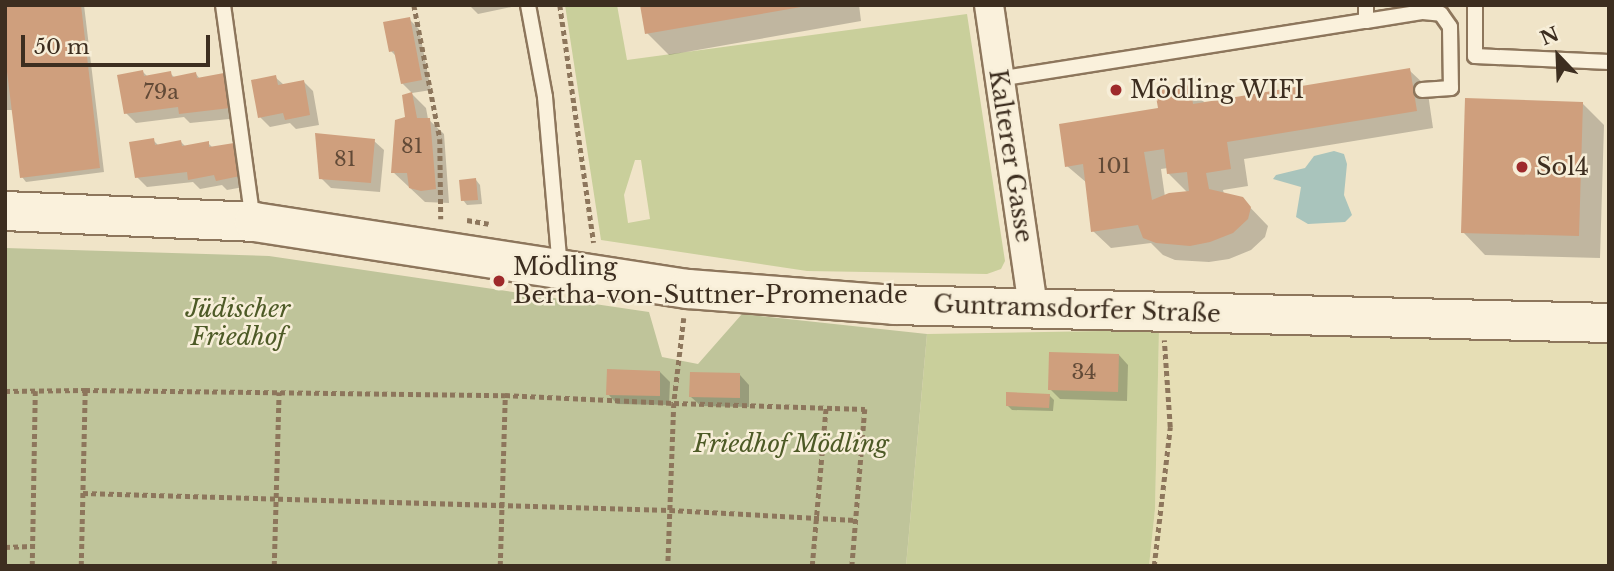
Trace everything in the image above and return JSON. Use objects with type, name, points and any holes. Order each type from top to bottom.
[{"type":"street","name":"Kalterer Gasse","points":[[989,5],[1033,306]]},
{"type":"street","name":"Guntramsdorfer Straße","points":[[5,211],[254,222],[688,289],[894,305],[1033,306],[1163,312],[1609,323]]},
{"type":"lane","points":[[223,5],[254,222]]},
{"type":"lane","points":[[528,5],[578,273]]},
{"type":"lane","points":[[1366,5],[1366,21]]},
{"type":"lane","points":[[1475,5],[1475,56],[1609,62]]},
{"type":"lane","points":[[998,79],[1423,12],[1441,14],[1450,27],[1451,88],[1422,90]]},
{"type":"path","points":[[414,5],[440,139],[441,251]]},
{"type":"path","points":[[560,5],[593,227],[578,273]]},
{"type":"path","points":[[668,566],[674,402],[688,289]]},
{"type":"path","points":[[1154,566],[1170,427],[1163,312]]},
{"type":"path","points":[[81,566],[85,390]]},
{"type":"path","points":[[5,391],[505,395],[865,409],[852,566]]},
{"type":"path","points":[[32,566],[35,391]]},
{"type":"path","points":[[274,566],[279,392]]},
{"type":"path","points":[[500,566],[505,395]]},
{"type":"path","points":[[812,566],[826,407]]},
{"type":"path","points":[[83,493],[670,510],[855,520]]},
{"type":"path","points":[[5,547],[33,546]]},
{"type":"shaded area","points":[[1159,330],[1609,343],[1609,566],[1149,566],[1155,509]]},
{"type":"green space","points":[[565,5],[617,5],[627,60],[967,14],[1005,261],[1001,269],[987,274],[807,271],[601,240]],"holes":[[[635,160],[641,160],[650,219],[628,223],[624,195]]]},
{"type":"green space","name":"Friedhof Mödling","points":[[5,248],[269,256],[649,312],[662,357],[698,364],[742,314],[927,334],[906,566],[5,566]]},
{"type":"green space","points":[[1159,330],[1155,509],[1149,566],[906,566],[927,334]]},
{"type":"water","points":[[1334,151],[1344,154],[1347,164],[1344,195],[1352,215],[1345,222],[1308,224],[1296,217],[1301,187],[1273,179],[1276,175],[1305,168],[1314,156]]},
{"type":"building","points":[[5,5],[81,5],[100,168],[20,178],[5,55]]},
{"type":"building","points":[[640,5],[801,5],[801,7],[645,34]]},
{"type":"building","points":[[410,17],[422,80],[401,84],[394,51],[389,52],[383,22]]},
{"type":"building","points":[[1410,68],[1417,111],[1227,142],[1231,169],[1206,173],[1209,189],[1243,197],[1251,207],[1248,219],[1233,233],[1210,242],[1190,246],[1156,243],[1143,238],[1138,225],[1091,232],[1083,164],[1065,167],[1059,124],[1158,108],[1155,91],[1190,85],[1193,104]],"holes":[[[1164,149],[1167,174],[1187,172],[1189,191],[1169,193],[1152,200],[1144,152]]]},
{"type":"building","points":[[143,70],[144,76],[171,71],[172,77],[196,72],[197,78],[224,73],[230,108],[179,114],[178,107],[124,114],[117,75]]},
{"type":"building","points":[[276,75],[278,85],[304,80],[310,115],[285,120],[283,113],[258,118],[251,80]]},
{"type":"building","points":[[412,92],[417,118],[430,118],[436,189],[421,191],[409,188],[407,173],[391,173],[395,120],[405,117],[402,95]]},
{"type":"building","name":"Sol4","points":[[1465,98],[1583,102],[1579,236],[1461,233]]},
{"type":"building","points":[[315,133],[375,139],[371,183],[319,179]]},
{"type":"building","points":[[154,138],[155,145],[181,140],[182,146],[209,141],[209,147],[234,143],[240,176],[216,181],[214,175],[188,180],[187,172],[135,178],[129,142]]},
{"type":"building","points":[[476,178],[478,200],[461,201],[459,180]]},
{"type":"building","points":[[1049,352],[1119,354],[1118,392],[1048,390]]},
{"type":"building","points":[[607,369],[660,371],[660,396],[606,395]]},
{"type":"building","points":[[690,372],[740,373],[740,398],[689,397]]},
{"type":"building","points":[[1006,392],[1050,394],[1049,408],[1006,406]]},
{"type":"place","name":"Mödling WIFI","points":[[1116,90]]},
{"type":"place","name":"Sol4","points":[[1522,167]]},
{"type":"place","name":"Mödling Bertha-von-Suttner-Promenade","points":[[499,281]]},
{"type":"park label","name":"Jüdischer Friedhof","points":[[238,323]]}]
